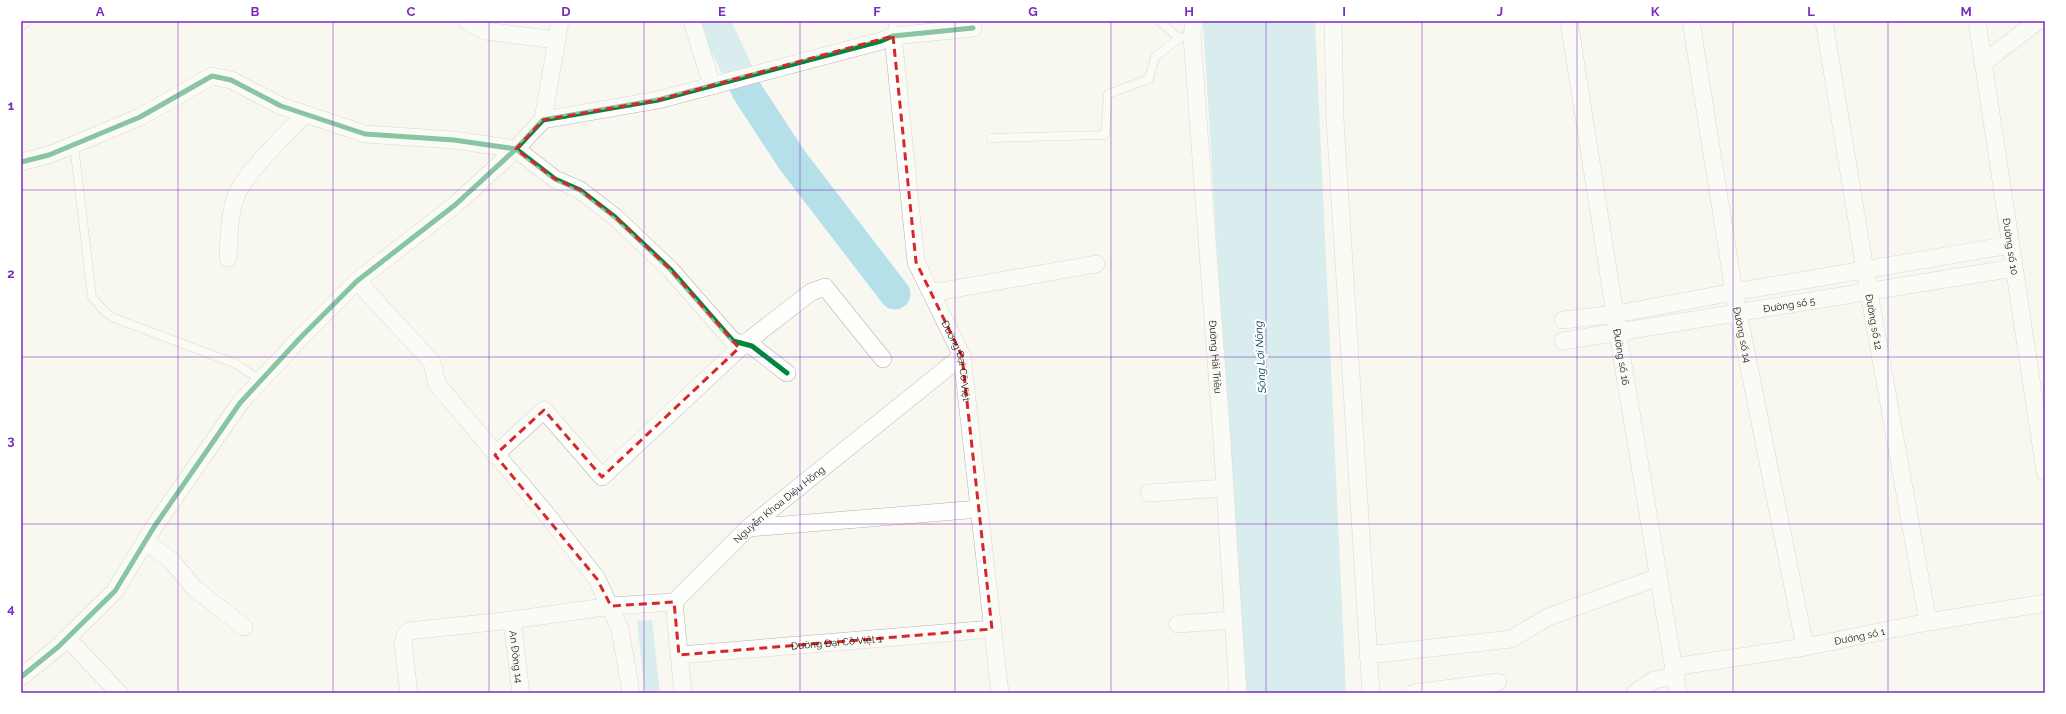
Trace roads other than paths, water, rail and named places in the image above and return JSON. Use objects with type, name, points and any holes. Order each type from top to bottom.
[{"type":"street","points":[[467,21],[485,31],[556,40]]},
{"type":"street","points":[[21,677],[67,638],[114,591],[144,542],[240,403],[301,337],[357,281],[455,205],[516,149],[543,120],[560,21]]},
{"type":"street","points":[[692,21],[718,84]]},
{"type":"street","points":[[1333,21],[1335,119],[1371,693]]},
{"type":"street","name":"Đường số 16","points":[[1570,21],[1618,334],[1678,693]]},
{"type":"street","name":"Đường số 14","points":[[1691,21],[1734,292],[1805,647]]},
{"type":"street","name":"Đường số 12","points":[[1824,21],[1865,270],[1928,622]]},
{"type":"street","name":"Đường số 10","points":[[1977,21],[2044,466]]},
{"type":"street","points":[[1983,63],[2038,21]]},
{"type":"street","points":[[543,120],[658,100],[881,41],[893,29],[973,28]]},
{"type":"street","name":"Đường Đại Cồ Việt","points":[[893,29],[916,262],[962,356],[1000,693]]},
{"type":"street","name":"Đường Hải Triều","points":[[1188,32],[1224,488],[1238,693]]},
{"type":"street","points":[[21,162],[49,155],[140,117],[212,76],[231,80],[281,106],[365,134],[454,140],[516,149],[555,179],[580,190],[615,217],[670,269],[733,341],[752,346],[787,373]]},
{"type":"street","points":[[228,258],[232,214],[236,196],[245,180],[304,114]]},
{"type":"street","points":[[1563,320],[1616,314],[1734,292],[2010,245]]},
{"type":"street","points":[[931,293],[1096,264]]},
{"type":"street","name":"Đường số 5","points":[[1564,341],[1618,334],[2014,268]]},
{"type":"street","points":[[357,281],[432,362],[436,384],[548,516],[597,579],[611,606],[620,629],[631,693]]},
{"type":"street","points":[[495,455],[544,410],[602,477],[744,344],[811,292],[826,287],[884,359]]},
{"type":"street","name":"Nguyễn Khoa Diệu Hồng","points":[[674,602],[748,528],[962,356]]},
{"type":"street","points":[[1149,493],[1224,488]]},
{"type":"street","points":[[748,528],[979,509]]},
{"type":"street","points":[[144,542],[172,561],[194,588],[244,627]]},
{"type":"street","points":[[1368,655],[1511,639],[1548,617],[1658,577]]},
{"type":"street","points":[[409,693],[403,643],[405,635],[409,631],[512,620],[611,606],[674,602],[683,693]]},
{"type":"street","name":"Đường số 1","points":[[1635,693],[1654,680],[1674,671],[1805,647],[1928,622],[2045,603]]},
{"type":"street","name":"An Đông 14","points":[[512,620],[521,693]]},
{"type":"street","points":[[1178,624],[1233,620]]},
{"type":"street","name":"Đường Đại Cồ Việt 1","points":[[680,655],[992,628]]},
{"type":"street","points":[[67,638],[119,693]]},
{"type":"street","points":[[1414,693],[1498,682]]},
{"type":"lane","points":[[21,26],[28,21]]},
{"type":"lane","points":[[1159,21],[1188,32]]},
{"type":"lane","points":[[991,138],[1105,135],[1108,94],[1149,79],[1155,58],[1188,32]]},
{"type":"lane","points":[[74,145],[92,297],[105,312],[114,318],[234,363],[261,380]]},
{"type":"water","name":"Sông Lợi Nông","points":[[1203,21],[1315,21],[1346,693],[1244,693]]},
{"type":"water","points":[[652,620],[660,693],[645,693],[637,621]]},
{"type":"waterway","points":[[714,21],[747,91],[792,160],[895,294]]}]
